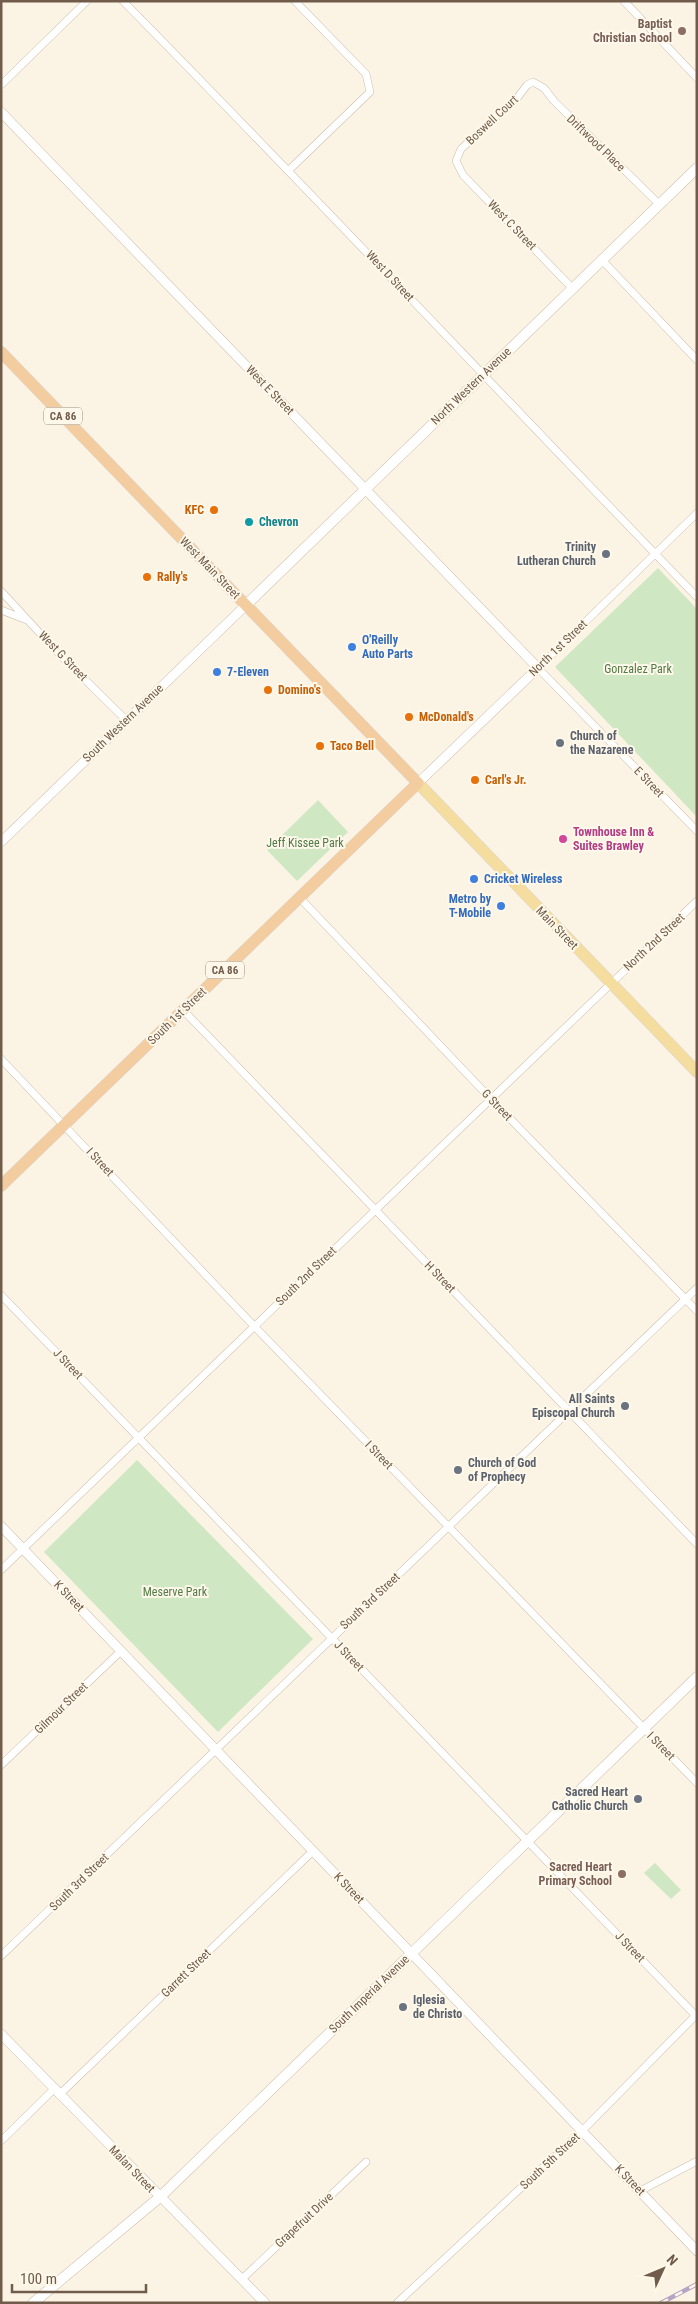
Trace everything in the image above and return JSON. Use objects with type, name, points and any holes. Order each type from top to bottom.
[{"type":"highway","name":"West Main Street","points":[[1,352],[418,783]]},
{"type":"highway","name":"South 1st Street","points":[[1,1186],[418,783]]},
{"type":"main road","name":"North Western Avenue","points":[[246,605],[482,374],[697,168]]},
{"type":"main road","name":"Main Street","points":[[418,783],[697,1072]]},
{"type":"main road","name":"South Imperial Avenue","points":[[33,2303],[160,2197],[697,1677]]},
{"type":"street","points":[[1,85],[87,1]]},
{"type":"street","name":"West D Street","points":[[123,1],[289,170],[697,597]]},
{"type":"street","points":[[289,170],[370,92],[366,74],[295,1]]},
{"type":"street","points":[[624,1],[697,78]]},
{"type":"street","name":"Boswell Court","points":[[456,161],[461,150],[512,103],[527,85],[533,82]]},
{"type":"street","name":"Driftwood Place","points":[[533,82],[544,88],[554,101],[659,204]]},
{"type":"street","name":"West E Street","points":[[1,112],[538,668]]},
{"type":"street","name":"West C Street","points":[[456,161],[463,175],[572,288]]},
{"type":"street","points":[[601,259],[697,360]]},
{"type":"street","name":"North 1st Street","points":[[418,783],[654,553],[697,514]]},
{"type":"street","name":"West G Street","points":[[1,591],[59,654],[126,720]]},
{"type":"street","name":"South Western Avenue","points":[[1,842],[246,605]]},
{"type":"street","points":[[1,610],[30,622]]},
{"type":"street","name":"E Street","points":[[538,668],[697,831]]},
{"type":"street","name":"G Street","points":[[300,898],[490,1098],[697,1311]]},
{"type":"street","name":"North 2nd Street","points":[[610,983],[697,901]]},
{"type":"street","name":"South 2nd Street","points":[[1,1570],[610,983]]},
{"type":"street","name":"H Street","points":[[183,1010],[697,1544]]},
{"type":"street","name":"I Street","points":[[1,1059],[254,1326],[697,1783]]},
{"type":"street","name":"South 3rd Street","points":[[1,1956],[697,1288]]},
{"type":"street","name":"J Street","points":[[1,1295],[696,2015]]},
{"type":"street","name":"K Street","points":[[1,1526],[697,2250]]},
{"type":"street","name":"Gilmour Street","points":[[1,1765],[121,1651]]},
{"type":"street","name":"Garrett Street","points":[[1,2141],[57,2092],[313,1850]]},
{"type":"street","name":"South 5th Street","points":[[398,2303],[582,2131],[696,2015]]},
{"type":"street","name":"Malan Street","points":[[1,2034],[266,2303]]},
{"type":"street","points":[[640,2191],[697,2161]]},
{"type":"street","name":"Grapefruit Drive","points":[[242,2279],[366,2162]]},
{"type":"green space","name":"Gonzalez Park","points":[[658,568],[697,609],[697,817],[555,667]]},
{"type":"green space","name":"Jeff Kissee Park","points":[[318,800],[348,832],[297,881],[267,850]]},
{"type":"green space","name":"Meserve Park","points":[[137,1460],[313,1639],[218,1732],[44,1552]]},
{"type":"green space","points":[[655,1863],[681,1890],[671,1899],[644,1873]]},
{"type":"railway","points":[[661,2303],[697,2284]]},
{"type":"place","name":"Baptist Christian School","points":[[682,31]]},
{"type":"place","name":"KFC","points":[[214,510]]},
{"type":"place","name":"Chevron","points":[[249,522]]},
{"type":"place","name":"Trinity Lutheran Church","points":[[606,554]]},
{"type":"place","name":"Rally's","points":[[147,577]]},
{"type":"place","name":"O'Reilly Auto Parts","points":[[352,647]]},
{"type":"place","name":"7-Eleven","points":[[217,672]]},
{"type":"place","name":"Domino's","points":[[268,690]]},
{"type":"place","name":"McDonald's","points":[[409,717]]},
{"type":"place","name":"Church of the Nazarene","points":[[560,743]]},
{"type":"place","name":"Taco Bell","points":[[320,746]]},
{"type":"place","name":"Carl's Jr.","points":[[475,780]]},
{"type":"place","name":"Townhouse Inn & Suites Brawley","points":[[563,839]]},
{"type":"place","name":"Cricket Wireless","points":[[474,879]]},
{"type":"place","name":"Metro by T-Mobile","points":[[501,906]]},
{"type":"place","name":"All Saints Episcopal Church","points":[[625,1406]]},
{"type":"place","name":"Church of God of Prophecy","points":[[458,1470]]},
{"type":"place","name":"Sacred Heart Catholic Church","points":[[638,1799]]},
{"type":"place","name":"Sacred Heart Primary School","points":[[622,1874]]},
{"type":"place","name":"Iglesia de Christo","points":[[403,2007]]}]
